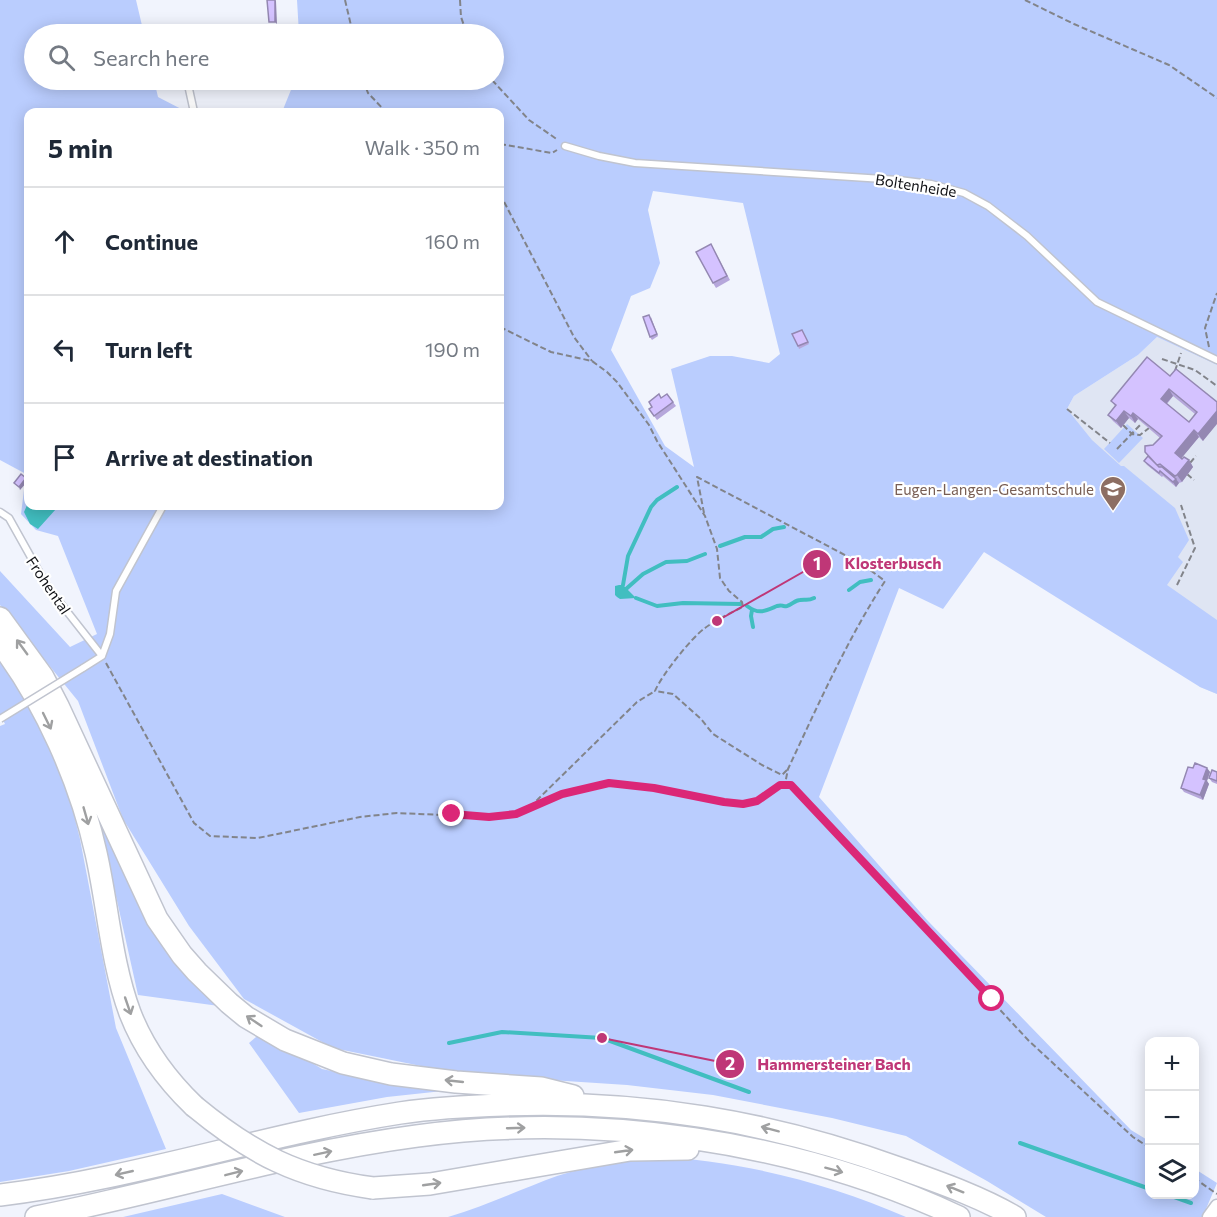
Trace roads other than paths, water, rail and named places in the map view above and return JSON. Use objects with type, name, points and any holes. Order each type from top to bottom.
[{"type":"highway","points":[[0,618],[43,677],[74,758],[96,853],[117,964],[138,1033],[158,1066],[194,1106],[241,1142],[284,1165],[328,1181],[374,1188],[430,1184],[630,1150],[737,1146]]},
{"type":"highway","points":[[0,643],[74,758],[158,919],[182,955],[229,1003],[265,1029],[305,1050],[343,1063],[402,1076],[541,1088],[615,1106]]},
{"type":"highway","points":[[0,1195],[109,1177],[292,1133],[402,1113],[463,1106],[538,1104],[615,1106],[690,1113],[755,1125],[856,1152],[934,1180],[1015,1217]]},
{"type":"highway","points":[[36,1217],[112,1202],[329,1151],[416,1136],[546,1127],[682,1136],[737,1146],[866,1180],[959,1217]]},
{"type":"lane","points":[[190,90],[194,108]]},
{"type":"lane","name":"Boltenheide","points":[[565,146],[635,163],[899,180],[931,184],[964,193],[988,206],[1027,236],[1096,302],[1183,347],[1215,359]]},
{"type":"lane","points":[[0,719],[102,656],[110,634],[116,591],[161,510]]},
{"type":"lane","name":"Frohental","points":[[0,512],[9,518],[47,586],[102,656]]},
{"type":"waterway","points":[[623,585],[628,556],[651,507],[657,500],[677,487]]},
{"type":"waterway","points":[[720,546],[745,537],[761,537],[773,529],[784,527]]},
{"type":"waterway","points":[[626,589],[643,574],[666,562],[687,561],[705,554]]},
{"type":"waterway","points":[[849,590],[860,582],[871,580]]},
{"type":"waterway","points":[[636,598],[657,606],[683,603],[741,604]]},
{"type":"waterway","points":[[747,606],[762,611],[779,605],[789,605],[798,600],[814,598]]},
{"type":"waterway","points":[[752,610],[753,627]]},
{"type":"waterway","points":[[449,1043],[502,1032],[602,1038],[749,1092]]},
{"type":"waterway","points":[[1020,1143],[1145,1187]]},
{"type":"waterway","points":[[1180,1199],[1191,1203]]},
{"type":"place","name":"Eugen-Langen-Gesamtschule","points":[[1113,512]]},
{"type":"place","name":"Klosterbusch","points":[[717,621]]},
{"type":"place","name":"Hammersteiner Bach","points":[[602,1038]]}]
